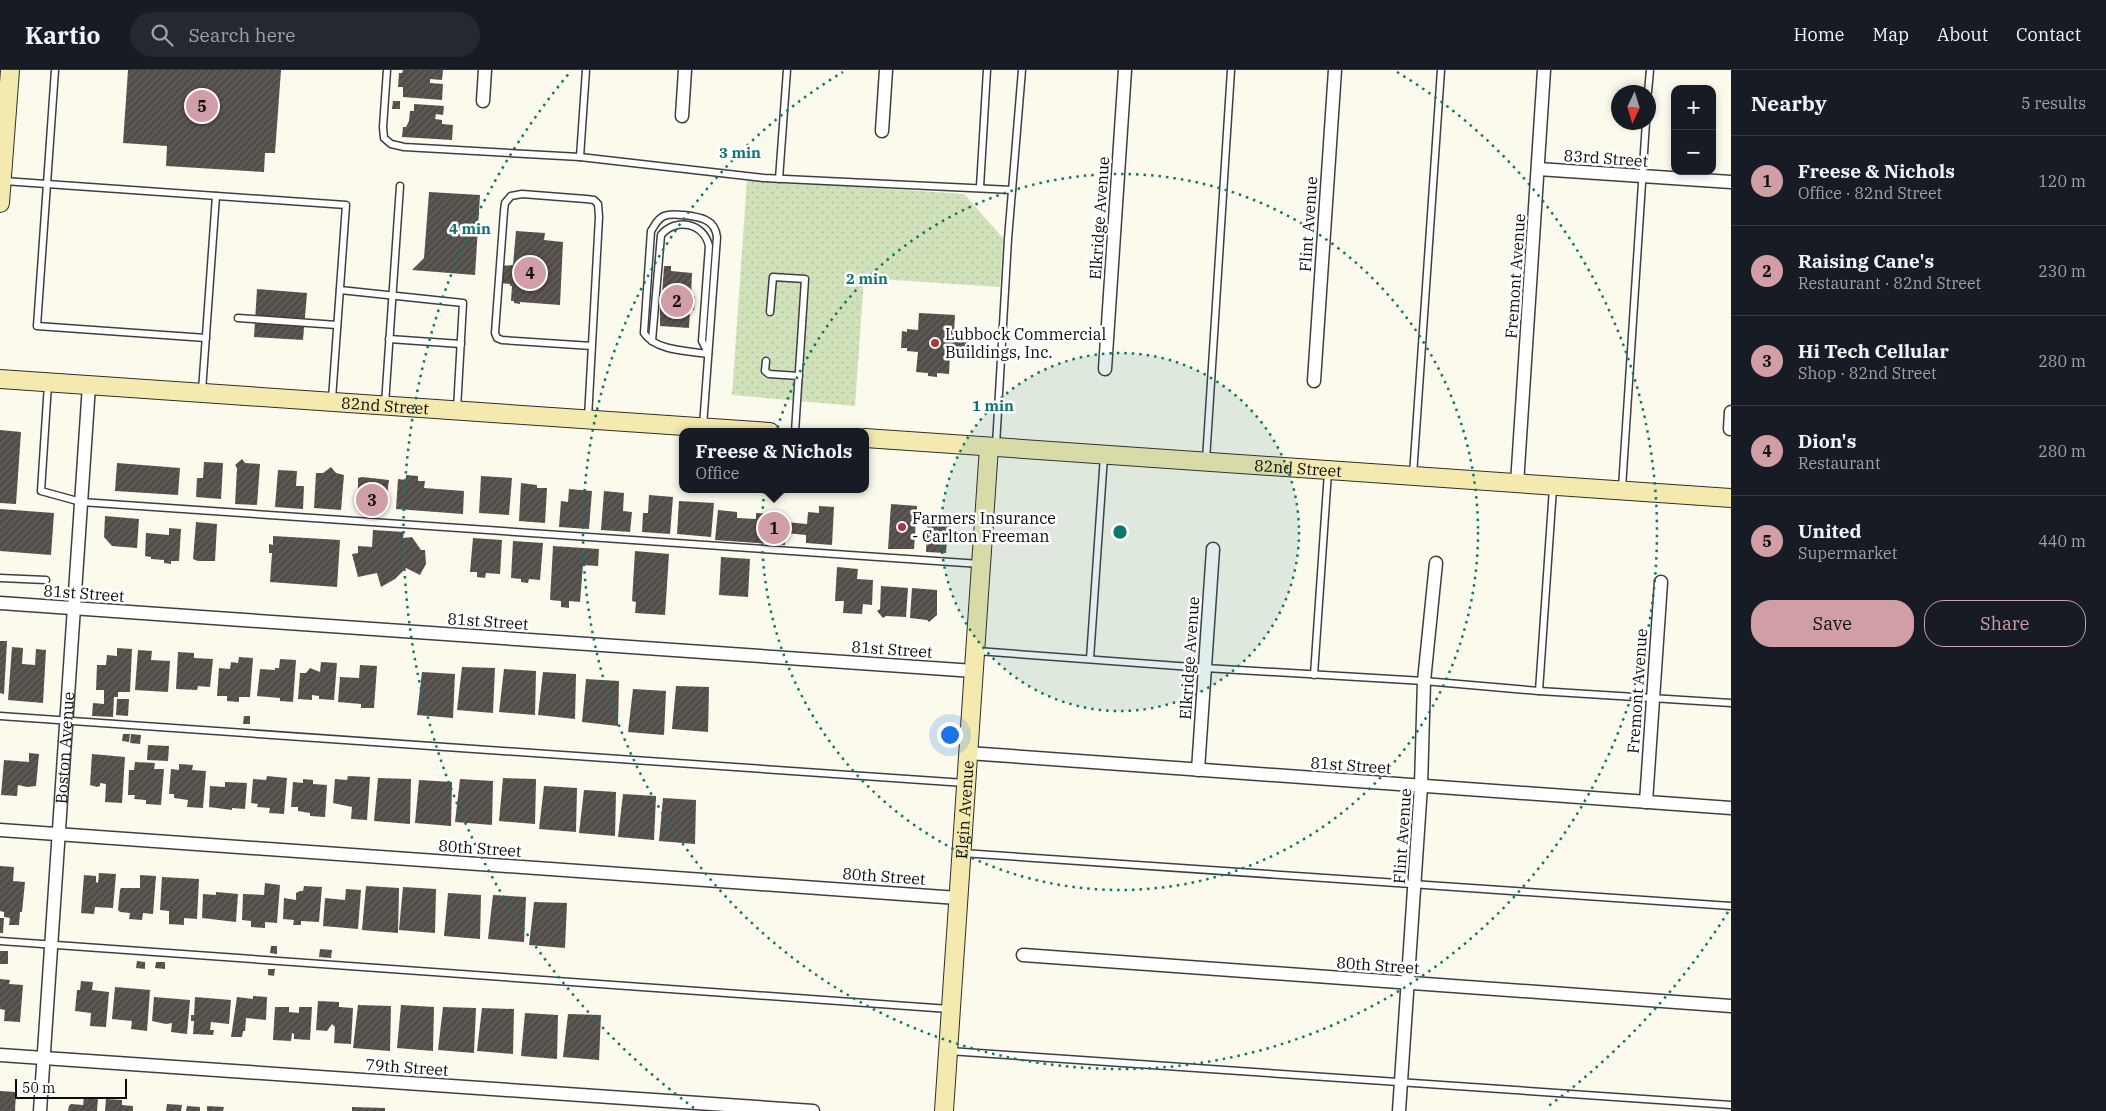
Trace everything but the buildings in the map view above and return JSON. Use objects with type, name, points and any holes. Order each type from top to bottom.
[{"type":"main road","points":[[0,202],[10,70]]},
{"type":"main road","name":"82nd Street","points":[[0,378],[716,428]]},
{"type":"main road","name":"82nd Street","points":[[869,438],[1731,498]]},
{"type":"main road","name":"Elgin Avenue","points":[[944,1111],[981,564],[992,447]]},
{"type":"street","points":[[483,101],[486,70]]},
{"type":"street","points":[[682,116],[685,70]]},
{"type":"street","points":[[882,131],[886,70]]},
{"type":"street","name":"Elkridge Avenue","points":[[1105,369],[1125,70]]},
{"type":"street","name":"Flint Avenue","points":[[1314,381],[1335,70]]},
{"type":"street","name":"Fremont Avenue","points":[[1517,484],[1544,70]]},
{"type":"street","name":"83rd Street","points":[[1538,169],[1731,182]]},
{"type":"street","name":"Boston Avenue","points":[[40,1111],[89,385]]},
{"type":"street","points":[[1730,429],[1731,412]]},
{"type":"street","name":"Elkridge Avenue","points":[[1198,770],[1212,548]]},
{"type":"street","name":"Flint Avenue","points":[[1399,1111],[1421,786],[1424,681],[1436,563]]},
{"type":"street","name":"Fremont Avenue","points":[[1646,802],[1661,582]]},
{"type":"street","name":"81st Street","points":[[0,603],[974,671]]},
{"type":"street","name":"81st Street","points":[[968,753],[1731,808]]},
{"type":"street","name":"80th Street","points":[[0,830],[958,898]]},
{"type":"street","name":"80th Street","points":[[1023,955],[1731,1006]]},
{"type":"street","name":"79th Street","points":[[0,1055],[812,1111]]},
{"type":"lane","points":[[55,70],[37,326],[206,338]]},
{"type":"lane","points":[[387,70],[384,138],[391,144],[404,147],[580,157],[779,179],[1012,190]]},
{"type":"lane","points":[[580,157],[586,70]]},
{"type":"lane","points":[[779,179],[787,70]]},
{"type":"lane","points":[[980,187],[987,70]]},
{"type":"lane","points":[[992,447],[1022,70]]},
{"type":"lane","points":[[1206,462],[1231,70]]},
{"type":"lane","points":[[1413,476],[1441,70]]},
{"type":"lane","points":[[1649,85],[1650,70]]},
{"type":"lane","points":[[1622,491],[1645,130]]},
{"type":"lane","points":[[1,181],[346,205],[332,402]]},
{"type":"lane","points":[[385,405],[400,186]]},
{"type":"lane","points":[[588,419],[592,346],[599,216],[598,204],[594,200],[586,199],[522,194],[510,196],[505,203],[495,334],[502,340],[592,346]]},
{"type":"lane","points":[[202,393],[216,196]]},
{"type":"lane","points":[[703,427],[717,237],[714,226],[705,219],[670,214],[658,220],[651,231],[644,333],[652,342],[661,346],[708,354]]},
{"type":"lane","points":[[652,342],[661,234],[670,227],[692,226],[701,230],[705,235],[708,246],[702,342],[708,354]]},
{"type":"lane","points":[[770,312],[773,277],[805,279],[795,428]]},
{"type":"lane","points":[[340,290],[463,303],[457,410]]},
{"type":"lane","points":[[238,318],[337,326]]},
{"type":"lane","points":[[389,339],[461,344]]},
{"type":"lane","points":[[766,361],[765,371],[769,374],[799,376]]},
{"type":"lane","points":[[48,382],[41,492],[81,502],[981,564]]},
{"type":"lane","points":[[1090,659],[1104,455]]},
{"type":"lane","points":[[1314,675],[1328,470]]},
{"type":"lane","points":[[1539,691],[1553,486]]},
{"type":"lane","points":[[0,578],[46,580]]},
{"type":"lane","points":[[975,650],[1205,668],[1424,681],[1539,691],[1731,703]]},
{"type":"lane","points":[[0,716],[966,783]]},
{"type":"lane","points":[[961,853],[1731,906]]},
{"type":"lane","points":[[0,941],[950,1009]]},
{"type":"lane","points":[[948,1051],[1731,1105]]},
{"type":"green space","points":[[747,179],[964,194],[1003,238],[1000,287],[864,278],[855,406],[732,395]]},
{"type":"place","name":"United","points":[[202,106]]},
{"type":"place","name":"Dion's","points":[[530,273]]},
{"type":"place","name":"Raising Cane's","points":[[677,301]]},
{"type":"place","name":"Lubbock Commercial Buildings, Inc.","points":[[935,343]]},
{"type":"place","name":"Hi Tech Cellular","points":[[372,500]]},
{"type":"place","name":"Farmers Insurance - Carlton Freeman","points":[[902,527]]},
{"type":"place","name":"Freese & Nichols","points":[[774,528]]}]
